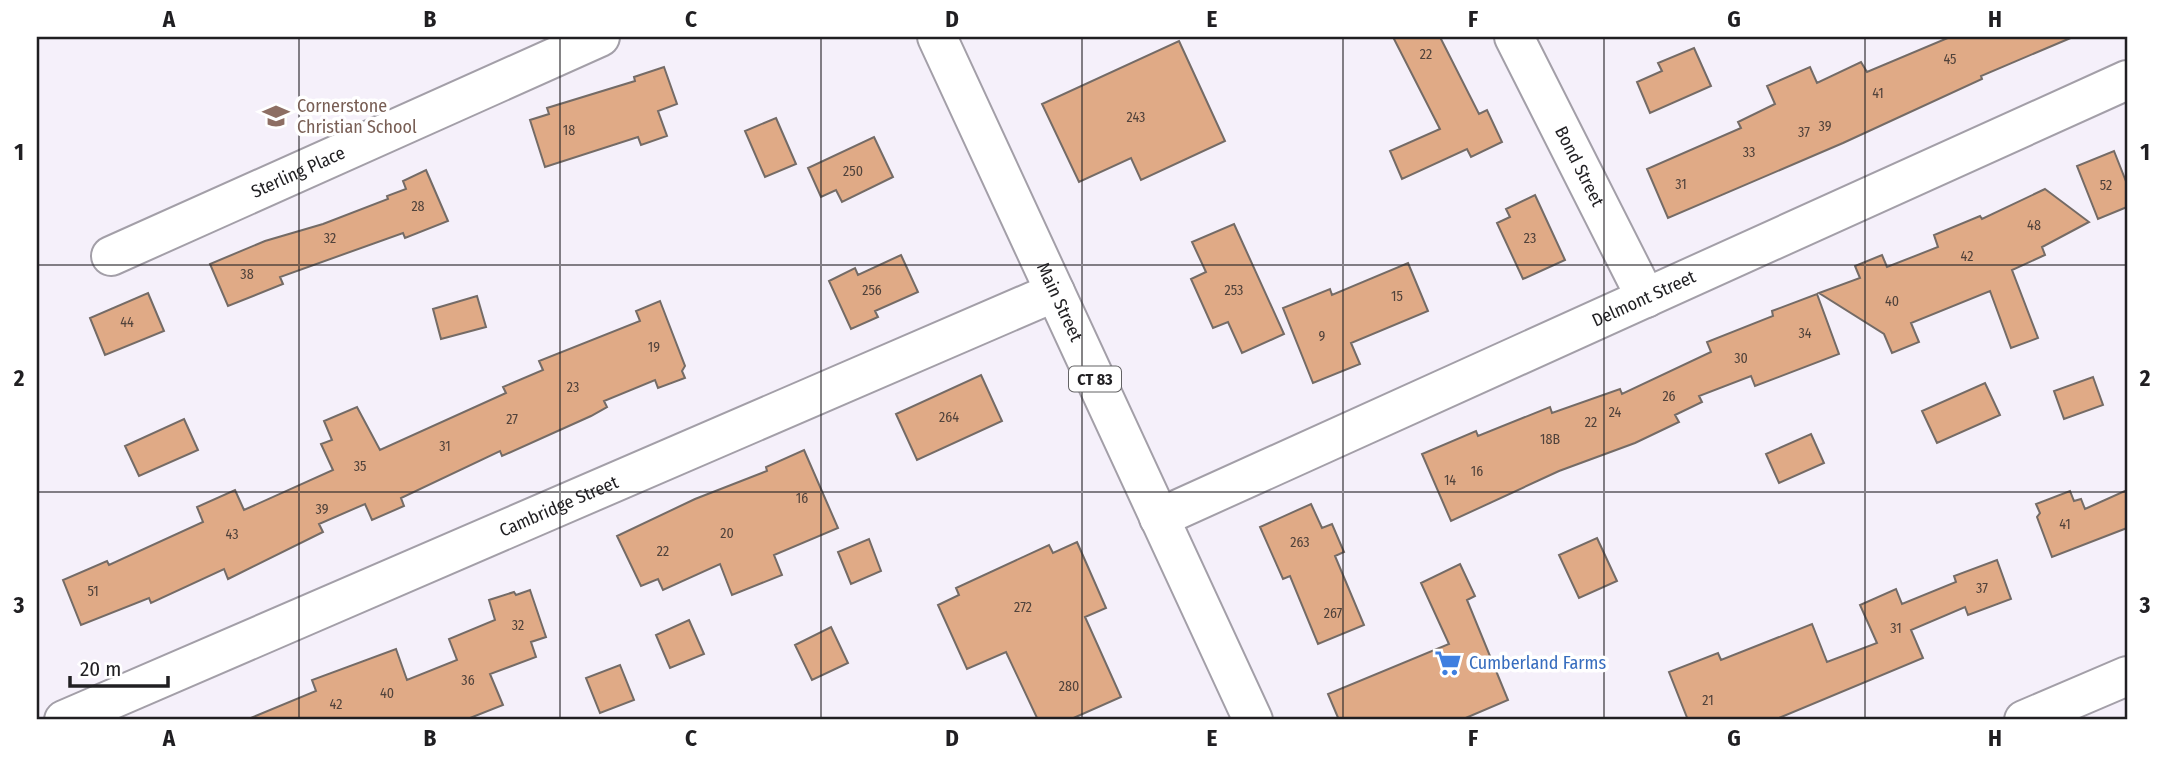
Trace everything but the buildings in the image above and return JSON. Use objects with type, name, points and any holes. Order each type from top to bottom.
[{"type":"street","name":"Sterling Place","points":[[111,256],[600,37]]},
{"type":"street","name":"Main Street","points":[[937,37],[1253,720]]},
{"type":"street","name":"Bond Street","points":[[1514,37],[1646,298]]},
{"type":"street","name":"Delmont Street","points":[[1159,518],[2127,80]]},
{"type":"street","name":"Cambridge Street","points":[[64,720],[1055,292]]},
{"type":"street","points":[[2024,720],[2127,676]]},
{"type":"place","name":"Cornerstone Christian School","points":[[276,116]]},
{"type":"place","name":"Cumberland Farms","points":[[1448,663]]}]
